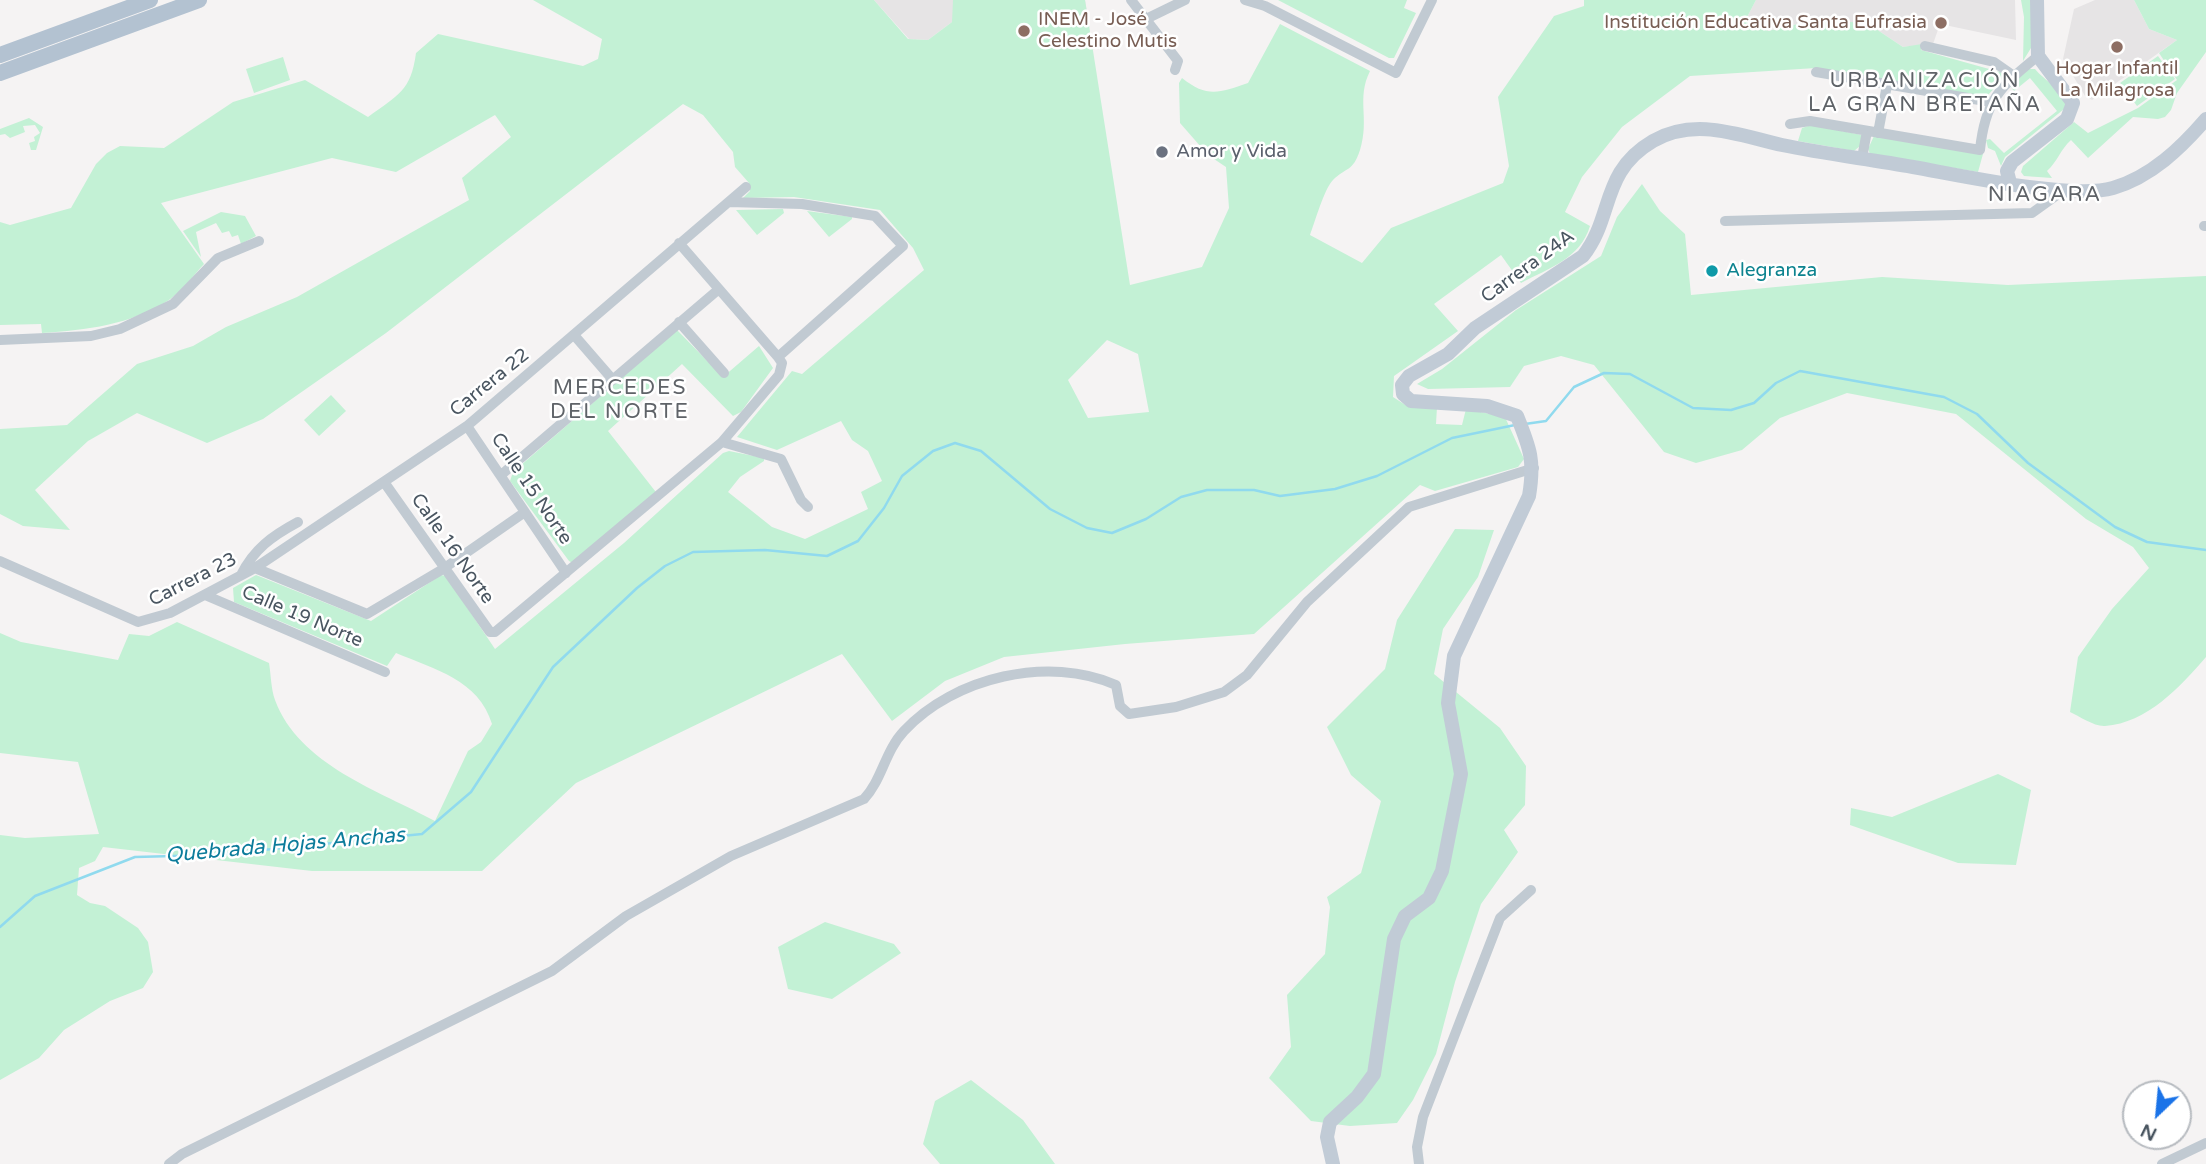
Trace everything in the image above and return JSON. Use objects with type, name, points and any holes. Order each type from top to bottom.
[{"type":"main road","points":[[0,55],[150,0]]},
{"type":"main road","points":[[0,74],[199,0]]},
{"type":"street","points":[[1131,0],[1178,61],[1175,70]]},
{"type":"street","points":[[1146,19],[1185,0]]},
{"type":"street","points":[[1245,0],[1266,3],[1396,73],[1432,0]]},
{"type":"street","points":[[2010,183],[2007,171],[2012,162],[2071,113],[2073,103],[2070,95],[2038,56],[2036,0]]},
{"type":"street","points":[[1926,46],[1994,62],[2014,76]]},
{"type":"street","points":[[1790,124],[1810,121],[1980,150],[1983,126],[1991,102],[2014,76],[2038,56]]},
{"type":"street","points":[[1816,72],[1991,102]]},
{"type":"street","points":[[1862,158],[1888,85]]},
{"type":"street","name":"Carrera 24A","points":[[1534,468],[1531,450],[1517,416],[1487,406],[1411,401],[1403,394],[1402,386],[1409,376],[1448,354],[1475,328],[1531,288],[1583,256],[1597,232],[1612,184],[1632,157],[1652,142],[1676,130],[1714,129],[2010,183],[2065,190],[2111,189],[2161,164],[2206,119]]},
{"type":"street","name":"Carrera 22","points":[[255,568],[467,426],[746,187]]},
{"type":"street","points":[[1725,220],[2032,213],[2065,190]]},
{"type":"street","points":[[729,202],[802,204],[875,216],[903,246],[778,357]]},
{"type":"street","points":[[0,340],[92,336],[120,329],[173,304],[218,258],[259,242]]},
{"type":"street","points":[[566,573],[722,442],[779,375],[782,363],[778,357],[679,243]]},
{"type":"street","points":[[501,475],[719,289]]},
{"type":"street","points":[[679,322],[723,373]]},
{"type":"street","points":[[574,335],[613,380]]},
{"type":"street","name":"Calle 15 Norte","points":[[467,426],[566,573]]},
{"type":"street","points":[[722,442],[781,459],[801,500],[808,507]]},
{"type":"street","points":[[169,1164],[182,1154],[305,1091],[552,971],[626,916],[709,867],[863,799],[873,789],[894,743],[903,732],[918,718],[963,690],[1009,677],[1060,670],[1101,678],[1116,685],[1120,706],[1129,714],[1143,714],[1224,692],[1247,675],[1307,602],[1409,507],[1534,468],[1529,496],[1454,656],[1448,703],[1461,774],[1442,871],[1429,898],[1405,916],[1394,939],[1374,1074],[1357,1097],[1330,1122],[1327,1137],[1333,1164]]},
{"type":"street","name":"Calle 16 Norte","points":[[384,482],[490,632],[495,632],[566,573]]},
{"type":"street","points":[[255,568],[362,613],[372,613],[443,569],[525,512]]},
{"type":"street","points":[[241,576],[257,549],[298,522]]},
{"type":"street","name":"Carrera 23","points":[[0,561],[126,618],[147,622],[255,568]]},
{"type":"street","name":"Calle 19 Norte","points":[[205,595],[385,672]]},
{"type":"street","points":[[1419,1164],[1417,1147],[1423,1117],[1500,918],[1531,890]]},
{"type":"street","points":[[2162,1164],[2206,1143]]},
{"type":"shaded area","name":"INEM - José Celestino Mutis","points":[[874,0],[1085,0],[1089,22],[952,22],[928,40],[909,39]]},
{"type":"shaded area","name":"Institución Educativa Santa Eufrasia","points":[[1756,0],[2015,0],[2016,40],[1940,24],[1933,44],[1903,47],[1867,23],[1788,25],[1768,31],[1745,21]]},
{"type":"shaded area","name":"Hogar Infantil La Milagrosa","points":[[2095,0],[2134,0],[2149,29],[2177,40],[2092,100],[2085,96],[2063,59],[2074,9]]},
{"type":"green space","points":[[533,0],[874,0],[908,39],[928,40],[952,22],[953,0],[1085,0],[1130,285],[1202,267],[1229,208],[1226,167],[1208,155],[1180,123],[1179,83],[1182,78],[1199,89],[1213,92],[1248,83],[1280,24],[1370,71],[1364,91],[1364,128],[1360,150],[1352,166],[1330,184],[1310,235],[1362,263],[1391,228],[1503,183],[1509,166],[1498,97],[1554,16],[1584,6],[1584,0],[1756,0],[1745,21],[1768,31],[1815,20],[1867,23],[1903,47],[1922,44],[1921,50],[2007,74],[1988,95],[1978,97],[1816,68],[1690,76],[1622,127],[1582,177],[1565,212],[1590,226],[1579,247],[1562,261],[1521,283],[1501,255],[1434,304],[1458,331],[1394,376],[1393,397],[1407,406],[1437,407],[1436,424],[1462,425],[1466,409],[1505,417],[1524,459],[1518,467],[1435,491],[1420,485],[1254,634],[1004,657],[945,681],[892,721],[842,654],[576,783],[482,871],[312,871],[103,847],[95,861],[79,868],[77,895],[90,903],[105,906],[138,928],[148,942],[153,972],[143,988],[110,1001],[64,1030],[39,1058],[0,1080],[0,835],[25,838],[99,834],[78,762],[0,753],[0,633],[21,642],[118,660],[129,634],[149,636],[177,622],[269,663],[275,700],[287,723],[302,742],[343,774],[435,821],[468,751],[481,742],[492,724],[477,697],[453,678],[396,653],[387,666],[234,602],[233,588],[256,575],[371,621],[441,575],[446,576],[495,649],[624,543],[723,453],[729,451],[764,458],[764,461],[740,477],[728,492],[772,527],[805,539],[868,509],[861,492],[882,481],[868,451],[852,440],[841,421],[777,450],[737,437],[792,371],[802,374],[924,270],[913,248],[880,210],[794,197],[743,198],[750,191],[749,183],[735,167],[733,152],[703,115],[683,104],[386,333],[263,419],[207,443],[137,413],[88,441],[35,490],[70,530],[23,526],[0,514],[0,429],[67,425],[137,364],[193,346],[226,327],[297,297],[469,200],[462,178],[511,137],[495,115],[396,172],[332,158],[161,203],[204,264],[169,300],[124,321],[92,328],[42,333],[41,324],[0,325],[0,222],[10,225],[71,208],[96,164],[107,153],[120,146],[164,148],[233,102],[305,80],[368,117],[407,84],[416,53],[438,34],[583,66],[598,59],[602,39]],"holes":[[[1107,340],[1138,354],[1149,412],[1088,418],[1068,380]]]},
{"type":"green space","points":[[1278,0],[1407,0],[1404,8],[1416,13],[1394,58],[1389,58]]},
{"type":"green space","points":[[2021,0],[2031,0],[2031,48],[2023,61],[2024,17]]},
{"type":"green space","points":[[2134,0],[2206,0],[2206,52],[2177,93],[2171,110],[2165,117],[2158,119],[2133,117],[2088,158],[2071,140],[2047,171],[2052,178],[2024,176],[2021,172],[2023,166],[2074,122],[2088,133],[2138,108],[2177,80],[2159,53],[2177,40],[2149,29]]},
{"type":"green space","points":[[2158,56],[2175,79],[2137,106],[2120,83]]},
{"type":"green space","points":[[283,57],[290,80],[254,93],[246,69]]},
{"type":"green space","points":[[2028,69],[2035,69],[2063,95],[2069,105],[2005,157],[2001,166],[1995,151],[1988,148],[1986,140],[1990,139],[2004,153],[2057,111],[2030,78],[2014,91],[2010,86]]},
{"type":"green space","points":[[29,118],[43,127],[36,150],[31,150],[29,143],[35,141],[34,137],[40,133],[35,125],[23,126],[25,132],[10,138],[5,134],[0,135],[0,129]]},
{"type":"green space","points":[[1811,125],[1862,135],[1860,146],[1854,151],[1798,141],[1802,128]]},
{"type":"green space","points":[[1874,136],[1983,154],[1978,172],[1870,154],[1868,149]]},
{"type":"green space","points":[[1642,184],[1660,211],[1685,234],[1691,295],[1882,277],[2008,285],[2206,276],[2206,657],[2162,702],[2135,718],[2101,726],[2070,712],[2078,657],[2112,609],[2149,568],[2133,547],[2086,519],[1956,414],[1847,393],[1780,418],[1742,450],[1696,463],[1664,452],[1594,365],[1561,356],[1524,366],[1510,387],[1428,389],[1417,384],[1442,369],[1516,310],[1601,256],[1617,217]]},
{"type":"green space","points":[[783,209],[784,213],[757,235],[736,210]]},
{"type":"green space","points":[[807,211],[852,217],[852,219],[829,237]]},
{"type":"green space","points":[[221,212],[245,216],[256,236],[241,244],[238,235],[232,237],[229,231],[222,233],[216,223],[196,232],[201,257],[183,231]]},
{"type":"green space","points":[[677,330],[723,377],[759,346],[773,368],[741,412],[733,416],[682,364],[608,431],[659,496],[580,567],[569,561],[510,481],[513,472]]},
{"type":"green space","points":[[331,395],[346,411],[319,436],[304,420]]},
{"type":"green space","points":[[1455,529],[1494,530],[1478,577],[1443,629],[1434,674],[1500,728],[1526,766],[1525,805],[1504,830],[1518,852],[1481,904],[1455,982],[1436,1054],[1413,1100],[1397,1123],[1350,1126],[1311,1121],[1269,1078],[1291,1047],[1287,995],[1325,954],[1330,907],[1327,897],[1361,873],[1381,801],[1351,775],[1327,727],[1385,669],[1397,620]]},
{"type":"green space","points":[[1998,774],[2031,790],[2016,865],[1958,863],[1850,825],[1851,808],[1892,817]]},
{"type":"green space","points":[[825,922],[894,944],[901,953],[832,999],[788,989],[778,947]]},
{"type":"green space","points":[[971,1080],[1023,1120],[1055,1164],[940,1164],[923,1144],[935,1101]]},
{"type":"waterway","name":"Quebrada Hojas Anchas","points":[[1525,424],[1546,421],[1574,387],[1604,373],[1630,374],[1693,408],[1731,410],[1754,403],[1776,383],[1800,371],[1944,397],[1977,414],[2028,463],[2115,527],[2147,542],[2206,550]]},
{"type":"waterway","name":"Quebrada Hojas Anchas","points":[[0,927],[35,896],[135,857],[213,855],[422,834],[471,792],[553,667],[637,588],[665,566],[693,552],[765,550],[827,556],[858,541],[884,508],[902,476],[933,451],[955,443],[981,451],[1050,509],[1087,528],[1112,533],[1146,519],[1181,497],[1207,490],[1254,490],[1280,496],[1335,489],[1377,476],[1452,438],[1515,425]]},
{"type":"place","name":"Institución Educativa Santa Eufrasia","points":[[1941,23]]},
{"type":"place","name":"INEM - José Celestino Mutis","points":[[1024,31]]},
{"type":"place","name":"Hogar Infantil La Milagrosa","points":[[2117,47]]},
{"type":"place","name":"Amor y Vida","points":[[1162,152]]},
{"type":"place","name":"Alegranza","points":[[1712,271]]},
{"type":"district","name":"URBANIZACIÓN LA GRAN BRETAÑA","points":[[1925,93]]},
{"type":"district","name":"NIAGARA","points":[[2045,195]]},
{"type":"district","name":"MERCEDES DEL NORTE","points":[[620,400]]}]
